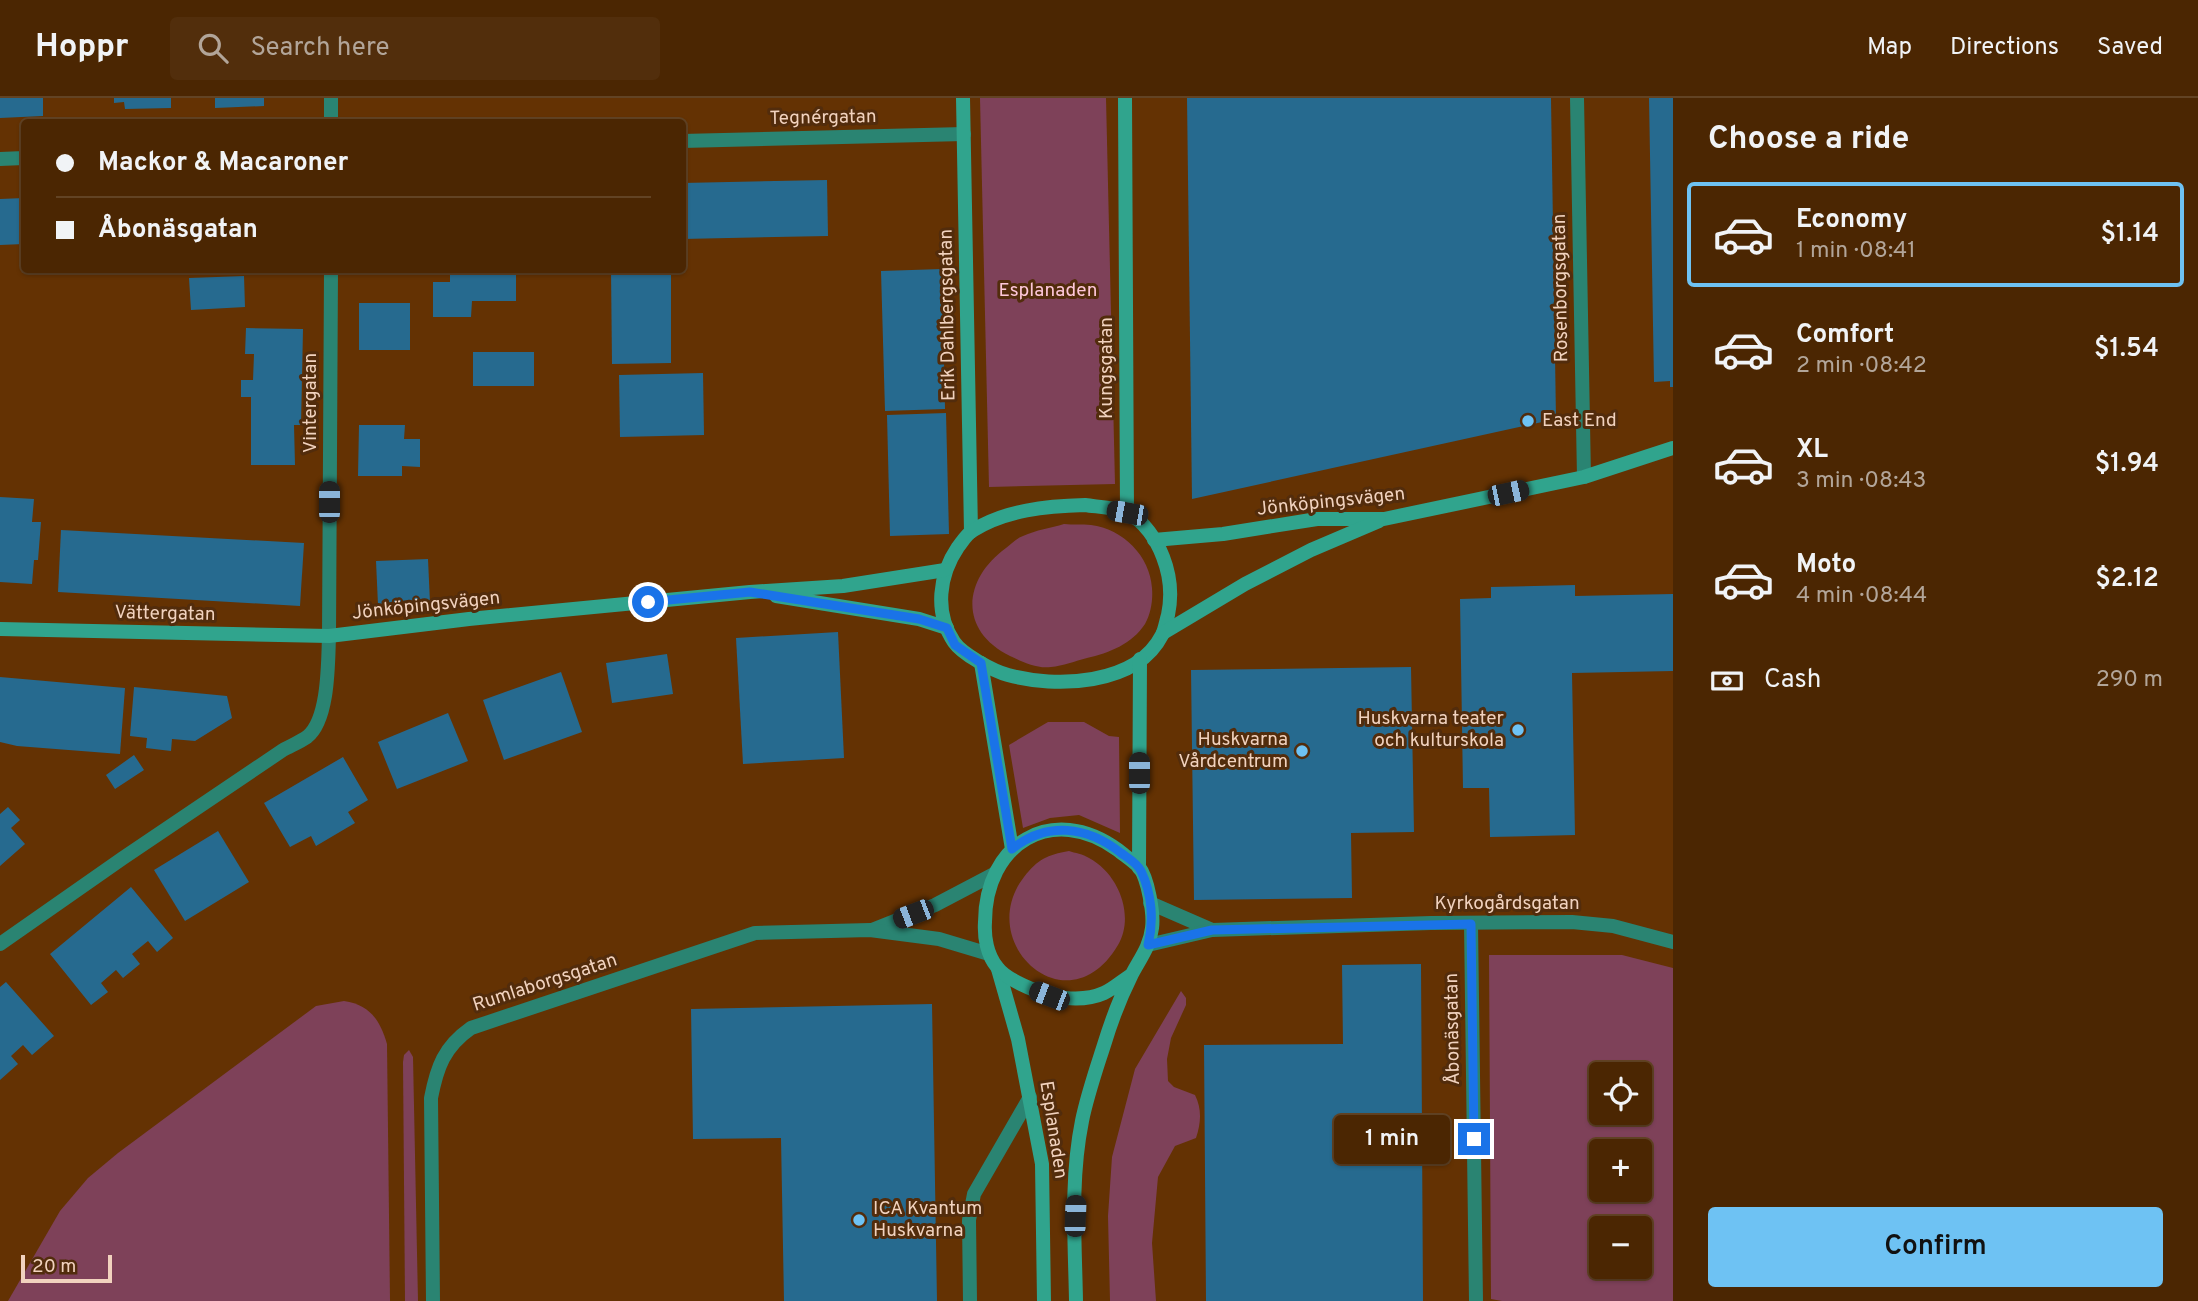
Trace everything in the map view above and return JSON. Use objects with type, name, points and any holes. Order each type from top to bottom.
[{"type":"street","points":[[331,98],[331,119]]},
{"type":"street","name":"Erik Dahlbergsgatan","points":[[963,98],[971,532]]},
{"type":"street","name":"Kungsgatan","points":[[1125,98],[1127,513]]},
{"type":"street","name":"Rosenborgsgatan","points":[[1577,98],[1584,477]]},
{"type":"street","name":"Tegnérgatan","points":[[686,141],[964,134]]},
{"type":"street","points":[[0,159],[21,158]]},
{"type":"street","name":"Vintergatan","points":[[329,636],[331,273]]},
{"type":"street","name":"Jönköpingsvägen","points":[[1154,540],[1198,537],[1317,519],[1384,519],[1584,477],[1673,449]]},
{"type":"street","points":[[1085,505],[1127,513],[1139,522],[1154,540],[1166,563],[1171,585],[1163,633],[1140,659],[1115,673],[1091,681],[1032,681],[1004,674],[981,663],[955,645],[947,628],[941,598],[944,570],[961,542],[971,532],[1028,510],[1056,506],[1085,505]]},
{"type":"street","points":[[1163,633],[1245,584],[1311,550],[1384,519]]},
{"type":"street","name":"Jönköpingsvägen","points":[[0,944],[134,850],[283,750],[309,736],[327,691],[329,636],[750,592],[843,586],[944,570]]},
{"type":"street","name":"Jönköpingsvägen","points":[[750,592],[919,619],[947,628]]},
{"type":"street","name":"Vättergatan","points":[[0,629],[329,636]]},
{"type":"street","points":[[1139,868],[1108,844],[1081,831],[1059,829],[1040,833],[1012,849],[994,874],[987,890],[984,932],[989,954],[998,969],[1024,986],[1049,996],[1068,999],[1104,993],[1131,975],[1148,945],[1152,926],[1150,904],[1139,868],[1140,659]]},
{"type":"street","points":[[981,663],[1012,849]]},
{"type":"street","name":"Rumlaborgsgatan","points":[[870,930],[935,905],[994,874]]},
{"type":"street","points":[[1150,904],[1212,930]]},
{"type":"street","name":"Kyrkogårdsgatan","points":[[1212,930],[1573,922],[1613,926],[1673,942]]},
{"type":"street","name":"Åbonäsgatan","points":[[1471,924],[1476,1301]]},
{"type":"street","name":"Rumlaborgsgatan","points":[[433,1301],[430,1098],[436,1070],[456,1039],[471,1028],[755,933],[870,930],[939,939],[989,954]]},
{"type":"street","points":[[1148,945],[1212,930]]},
{"type":"street","name":"Esplanaden","points":[[998,969],[1018,1039],[1042,1164],[1044,1301]]},
{"type":"street","name":"Esplanaden","points":[[1076,1301],[1076,1176],[1082,1121],[1104,1045],[1131,975]]},
{"type":"street","points":[[970,1301],[969,1220],[974,1194],[1030,1097]]},
{"type":"green space","name":"Esplanaden","points":[[980,98],[1106,98],[1115,484],[989,487]]},
{"type":"green space","points":[[1064,524],[1103,528],[1124,538],[1133,546],[1150,576],[1151,606],[1140,631],[1119,647],[1064,665],[1041,667],[1010,656],[993,645],[982,633],[972,605],[974,590],[991,561],[1016,540],[1033,532]]},
{"type":"green space","points":[[1048,722],[1084,722],[1109,736],[1119,737],[1120,833],[1079,815],[1050,818],[1023,828],[1009,745]]},
{"type":"green space","points":[[1069,851],[1089,858],[1109,874],[1121,897],[1125,921],[1118,945],[1098,969],[1075,980],[1053,978],[1033,968],[1018,950],[1010,927],[1011,902],[1024,877],[1044,859]]},
{"type":"green space","points":[[1489,955],[1622,955],[1673,968],[1673,1301],[1491,1299]]},
{"type":"green space","points":[[1181,991],[1186,998],[1186,1005],[1171,1038],[1167,1059],[1168,1081],[1174,1087],[1195,1095],[1200,1111],[1198,1132],[1196,1138],[1175,1146],[1158,1177],[1152,1243],[1156,1301],[1110,1301],[1108,1216],[1112,1157],[1135,1069]]},
{"type":"green space","points":[[344,1001],[361,1006],[373,1015],[387,1044],[390,1301],[8,1301],[60,1211],[88,1178],[316,1006]]},
{"type":"green space","points":[[409,1050],[413,1057],[418,1301],[405,1301],[403,1062],[404,1055]]},
{"type":"building","points":[[0,98],[43,98],[43,116],[0,118]]},
{"type":"building","points":[[114,98],[171,98],[171,108],[125,109],[124,102],[114,103]]},
{"type":"building","points":[[215,98],[264,98],[264,106],[215,108]]},
{"type":"building","points":[[1187,98],[1551,98],[1556,419],[1192,499]]},
{"type":"building","points":[[1649,98],[1673,98],[1673,387],[1670,387],[1670,381],[1654,382]]},
{"type":"building","points":[[827,180],[828,236],[686,239],[686,183]]},
{"type":"building","points":[[21,198],[21,244],[0,245],[0,199]]},
{"type":"building","points":[[942,269],[945,409],[885,411],[881,271]]},
{"type":"building","points":[[450,273],[516,273],[516,301],[472,301],[471,317],[433,317],[433,282],[450,282]]},
{"type":"building","points":[[611,273],[671,273],[671,363],[612,364]]},
{"type":"building","points":[[244,276],[245,307],[191,310],[189,278]]},
{"type":"building","points":[[359,303],[410,303],[410,350],[359,350]]},
{"type":"building","points":[[246,328],[303,329],[301,425],[294,425],[295,465],[251,465],[251,397],[241,397],[241,380],[253,380],[254,354],[245,354]]},
{"type":"building","points":[[473,352],[534,352],[534,386],[473,386]]},
{"type":"building","points":[[703,373],[704,435],[620,437],[619,375]]},
{"type":"building","points":[[946,413],[949,534],[890,536],[887,415]]},
{"type":"building","points":[[359,425],[405,425],[404,439],[420,439],[420,467],[402,466],[402,476],[358,476]]},
{"type":"building","points":[[0,497],[34,499],[32,522],[41,522],[38,560],[34,560],[32,584],[0,582]]},
{"type":"building","points":[[61,530],[304,543],[300,606],[58,592]]},
{"type":"building","points":[[428,559],[430,603],[378,605],[376,561]]},
{"type":"building","name":"Huskvarna teater och kulturskola","points":[[1575,585],[1575,596],[1673,594],[1673,671],[1572,673],[1575,835],[1490,837],[1489,788],[1463,788],[1460,599],[1491,598],[1491,587]]},
{"type":"building","points":[[838,632],[844,758],[743,764],[736,638]]},
{"type":"building","points":[[667,654],[673,694],[612,703],[606,663]]},
{"type":"building","name":"Huskvarna Vårdcentrum","points":[[1411,667],[1414,832],[1351,833],[1352,898],[1194,900],[1191,670]]},
{"type":"building","points":[[561,672],[582,732],[504,760],[483,700]]},
{"type":"building","points":[[0,677],[125,688],[120,754],[17,746],[0,742]]},
{"type":"building","points":[[134,687],[227,696],[232,718],[195,741],[172,739],[171,751],[146,748],[147,738],[130,736]]},
{"type":"building","points":[[448,713],[468,761],[397,789],[378,742]]},
{"type":"building","points":[[134,755],[144,770],[115,789],[106,775]]},
{"type":"building","points":[[343,757],[368,800],[348,812],[355,823],[316,846],[311,836],[290,847],[264,803]]},
{"type":"building","points":[[8,807],[20,820],[11,828],[25,844],[0,866],[0,814]]},
{"type":"building","points":[[218,831],[249,882],[185,921],[154,870]]},
{"type":"building","points":[[131,887],[173,938],[157,952],[148,941],[132,954],[140,964],[123,978],[116,970],[101,983],[108,992],[91,1005],[50,954]]},
{"type":"building","points":[[1421,964],[1423,1301],[1206,1301],[1204,1045],[1343,1044],[1342,965]]},
{"type":"building","points":[[6,982],[54,1036],[32,1055],[23,1045],[11,1056],[18,1064],[0,1080],[0,987]]},
{"type":"building","name":"ICA Kvantum Huskvarna","points":[[932,1004],[937,1301],[784,1301],[781,1138],[693,1139],[691,1009]]},
{"type":"place","name":"East End","points":[[1528,421]]},
{"type":"place","name":"Huskvarna teater och kulturskola","points":[[1518,730]]},
{"type":"place","name":"Huskvarna Vårdcentrum","points":[[1302,751]]},
{"type":"place","name":"ICA Kvantum Huskvarna","points":[[859,1220]]},
{"type":"route","points":[[648,602],[750,592],[919,619],[947,628],[955,645],[981,663],[1012,849],[1040,833],[1059,829],[1081,831],[1116,849],[1139,868],[1146,885],[1152,926],[1148,945],[1212,930],[1471,924],[1474,1139]]}]
